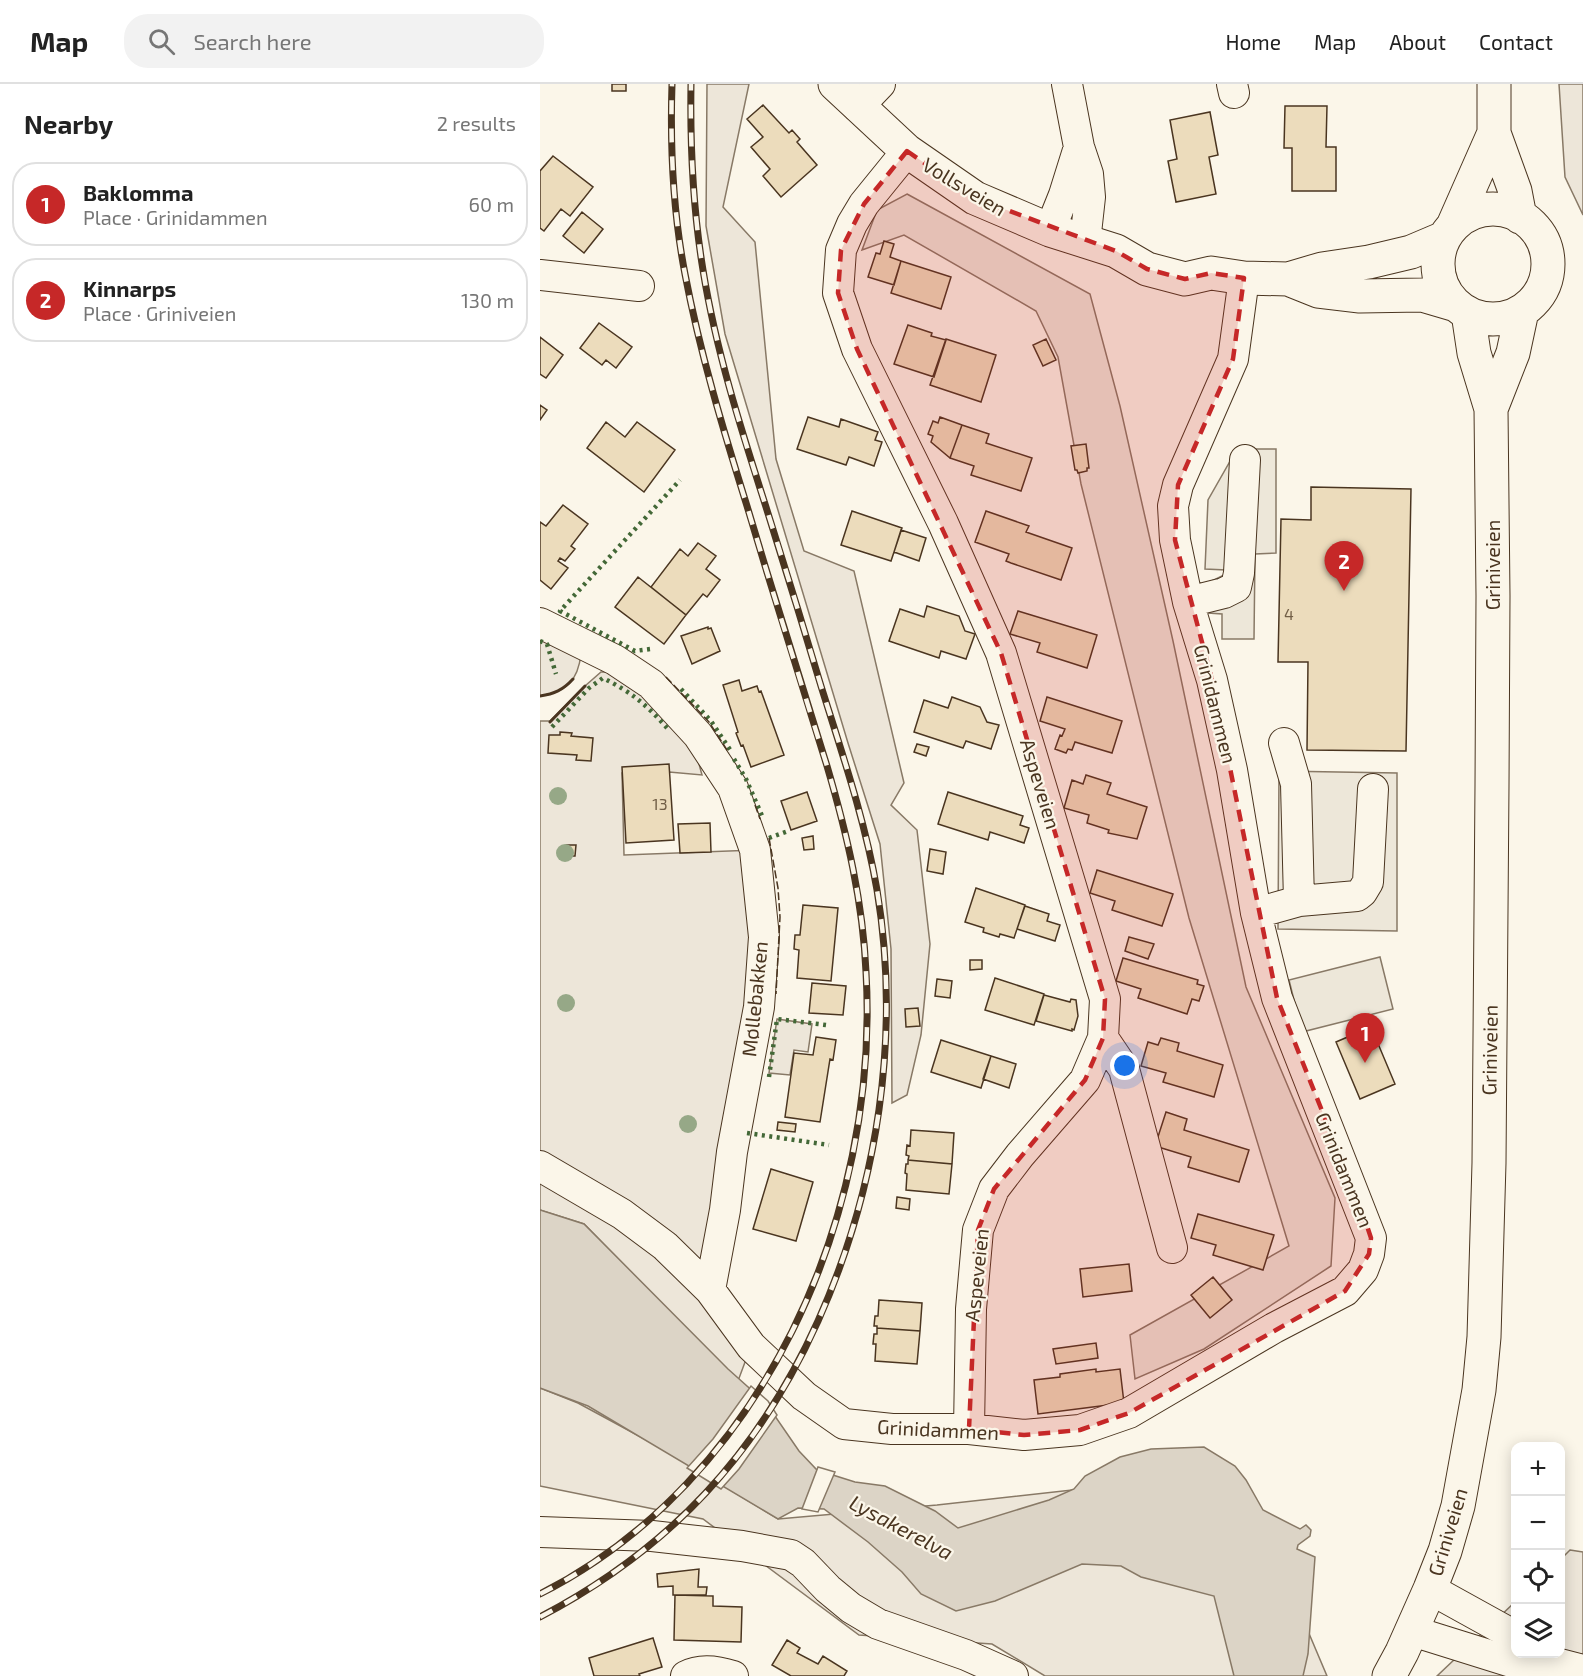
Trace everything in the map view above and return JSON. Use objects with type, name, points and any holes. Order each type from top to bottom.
[{"type":"main road","name":"Vollsveien","points":[[835,84],[907,151],[975,198],[1050,230],[1116,251],[1153,249],[1190,258],[1211,273],[1244,278],[1288,279],[1322,269],[1370,262],[1411,252],[1449,232]]},
{"type":"main road","points":[[1494,84],[1494,133],[1515,191],[1521,217]]},
{"type":"main road","points":[[1449,232],[1465,217],[1479,211],[1500,210],[1521,217],[1540,236],[1546,250],[1546,277],[1541,291],[1522,311],[1495,319],[1481,318],[1462,309],[1446,294],[1440,281],[1439,251],[1494,133]]},
{"type":"main road","name":"Vollsveien","points":[[1288,279],[1318,291],[1360,296],[1422,295],[1462,309]]},
{"type":"main road","name":"Griniveien","points":[[1389,1676],[1431,1589],[1455,1518],[1467,1465],[1479,1390],[1485,1327],[1489,1163],[1492,797],[1491,408],[1462,309]]},
{"type":"main road","name":"Griniveien","points":[[1491,408],[1513,353],[1522,311]]},
{"type":"street","points":[[858,107],[880,84]]},
{"type":"street","points":[[1067,84],[1079,147],[1088,174],[1090,197],[1085,242]]},
{"type":"street","points":[[1050,230],[1065,195],[1079,147]]},
{"type":"street","name":"Aspeveien","points":[[907,151],[864,204],[852,224],[841,250],[838,292],[857,349],[943,523],[1001,653],[1105,999],[1103,1038],[1084,1080],[994,1189],[978,1230],[971,1309],[969,1429]]},
{"type":"street","points":[[540,275],[639,286]]},
{"type":"street","name":"Grinidammen","points":[[540,1166],[622,1214],[665,1246],[710,1290],[758,1353],[804,1396],[844,1424],[892,1429],[969,1429],[1024,1435],[1080,1430],[1129,1413],[1274,1328],[1345,1292],[1363,1270],[1369,1254],[1371,1238],[1277,998],[1256,913],[1232,770],[1212,680],[1188,602],[1175,540],[1173,506],[1178,485],[1233,359],[1244,278]]},
{"type":"street","points":[[1188,602],[1224,593],[1236,587],[1239,573],[1245,460]]},
{"type":"street","name":"Møllebakken","points":[[540,623],[615,660],[651,684],[698,735],[733,788],[755,850],[764,937],[759,1007],[732,1152],[725,1210],[710,1290]]},
{"type":"street","points":[[1284,743],[1296,784],[1299,901]]},
{"type":"street","points":[[1256,913],[1299,901],[1357,896],[1362,892],[1368,882],[1372,789]]},
{"type":"street","points":[[1103,1038],[1124,1069],[1172,1248]]},
{"type":"street","points":[[540,1532],[651,1536],[742,1546],[791,1555],[803,1563],[828,1589],[851,1608],[878,1624],[966,1655],[1013,1676]]},
{"type":"street","points":[[1431,1589],[1511,1634]]},
{"type":"street","points":[[1412,1631],[1521,1665],[1561,1662]]},
{"type":"street","points":[[686,1676],[710,1671],[733,1676]]},
{"type":"highlighted area","points":[[907,151],[975,198],[1116,251],[1147,269],[1185,279],[1211,273],[1244,278],[1233,359],[1178,485],[1175,540],[1212,680],[1277,998],[1362,1211],[1371,1238],[1369,1254],[1345,1291],[1129,1413],[1080,1430],[1024,1435],[969,1429],[978,1230],[994,1189],[1085,1080],[1103,1038],[1105,999],[1001,653],[857,349],[838,293],[841,250],[864,204]]},
{"type":"shaded area","points":[[707,84],[749,84],[723,207],[755,242],[776,459],[804,551],[854,571],[904,783],[891,805],[917,830],[930,944],[921,1035],[907,1095],[892,1103],[891,949],[880,844],[725,334],[706,226]]},
{"type":"shaded area","points":[[1559,84],[1583,84],[1583,215],[1565,177]]},
{"type":"shaded area","points":[[907,194],[1090,294],[1120,406],[1173,641],[1246,987],[1335,1198],[1331,1266],[1204,1349],[1135,1379],[1130,1335],[1289,1246],[1189,918],[1081,484],[1058,357],[1036,311],[904,235],[862,250],[877,210]]},
{"type":"shaded area","points":[[1237,449],[1276,449],[1276,553],[1255,554],[1254,639],[1222,639],[1222,614],[1208,613],[1200,585],[1226,574],[1226,570],[1205,569],[1208,500]]},
{"type":"shaded area","points":[[540,633],[581,654],[577,671],[569,684],[557,692],[540,696]]},
{"type":"shaded area","points":[[601,672],[615,672],[635,683],[696,753],[702,775],[669,772],[622,773],[624,855],[755,850],[764,937],[715,1270],[751,1346],[738,1381],[584,1224],[540,1210],[540,721],[550,721]]},
{"type":"shaded area","points":[[1279,771],[1397,773],[1397,931],[1278,929]]},
{"type":"shaded area","points":[[1380,957],[1393,1009],[1302,1032],[1289,980]]},
{"type":"shaded area","points":[[777,1019],[812,1024],[808,1052],[794,1050],[790,1075],[769,1073]]},
{"type":"shaded area","points":[[540,1388],[578,1403],[663,1449],[778,1519],[937,1505],[1171,1479],[1277,1558],[1327,1676],[1045,1676],[992,1644],[859,1635],[703,1519],[540,1486]]},
{"type":"shaded area","points":[[1570,1550],[1583,1552],[1583,1676],[1437,1676],[1511,1606],[1511,1658],[1565,1658],[1565,1555]]},
{"type":"water","name":"Lysakerelva","points":[[540,1210],[584,1224],[728,1369],[766,1403],[799,1451],[817,1470],[855,1482],[885,1486],[935,1511],[958,1528],[1049,1500],[1074,1489],[1085,1476],[1120,1457],[1151,1449],[1204,1447],[1235,1466],[1263,1510],[1300,1529],[1306,1525],[1311,1530],[1310,1536],[1298,1545],[1297,1549],[1315,1557],[1308,1654],[1303,1676],[1234,1676],[1214,1596],[1141,1577],[1121,1566],[1082,1564],[995,1601],[956,1611],[921,1594],[902,1572],[868,1542],[824,1509],[798,1508],[778,1519],[588,1406],[540,1388]]},
{"type":"pier","points":[[751,1386],[768,1401],[777,1415],[739,1469],[721,1489],[687,1468],[713,1439]]},
{"type":"pier","points":[[818,1467],[835,1472],[818,1512],[802,1509]]},
{"type":"building","points":[[612,84],[626,84],[626,91],[612,91]]},
{"type":"building","points":[[763,105],[789,133],[792,130],[800,139],[797,142],[817,165],[781,197],[763,176],[770,169],[751,147],[763,137],[747,119]]},
{"type":"building","points":[[1285,106],[1327,106],[1326,147],[1336,147],[1336,191],[1292,191],[1292,148],[1284,148]]},
{"type":"building","points":[[1210,112],[1218,155],[1209,157],[1216,194],[1176,202],[1168,161],[1177,159],[1170,120]]},
{"type":"building","points":[[553,156],[593,187],[570,216],[561,209],[544,231],[540,228],[540,171]]},
{"type":"building","points":[[582,212],[603,229],[584,253],[563,236]]},
{"type":"building","points":[[884,241],[894,244],[890,257],[901,261],[894,285],[868,277],[876,253],[880,254]]},
{"type":"building","points":[[901,261],[951,277],[941,309],[891,293]]},
{"type":"building","points":[[599,323],[632,347],[616,368],[606,360],[602,365],[580,348]]},
{"type":"building","points":[[908,325],[946,340],[934,377],[894,364]]},
{"type":"building","points":[[540,337],[563,355],[546,378],[540,374]]},
{"type":"building","points":[[946,339],[996,355],[981,402],[930,385]]},
{"type":"building","points":[[1046,339],[1056,360],[1043,366],[1033,345]]},
{"type":"building","points":[[540,405],[547,410],[540,420]]},
{"type":"building","points":[[808,417],[839,427],[841,419],[878,432],[875,440],[882,442],[874,466],[849,457],[846,465],[797,449]]},
{"type":"building","points":[[940,417],[962,425],[950,458],[931,442],[933,436],[928,434],[933,421],[938,423]]},
{"type":"building","points":[[606,422],[625,437],[637,422],[675,450],[644,492],[587,448]]},
{"type":"building","points":[[962,425],[989,434],[986,443],[1032,458],[1021,491],[971,475],[974,466],[950,458]]},
{"type":"building","points":[[1086,444],[1089,468],[1087,471],[1078,473],[1075,470],[1071,446]]},
{"type":"building","points":[[1311,487],[1411,489],[1406,751],[1307,750],[1308,662],[1278,662],[1281,519],[1311,520]]},
{"type":"building","points":[[563,505],[588,524],[571,546],[575,549],[565,561],[560,558],[558,561],[568,568],[551,589],[540,580],[540,522],[546,526]]},
{"type":"building","points":[[852,511],[902,528],[891,561],[841,545]]},
{"type":"building","points":[[986,511],[1029,526],[1026,532],[1072,548],[1061,580],[1006,561],[1009,554],[975,542]]},
{"type":"building","points":[[901,530],[926,538],[919,561],[894,552]]},
{"type":"building","points":[[698,543],[716,556],[706,569],[720,580],[707,597],[703,594],[686,615],[651,587],[680,549],[688,556]]},
{"type":"building","points":[[638,577],[686,615],[664,644],[615,607]]},
{"type":"building","points":[[927,606],[959,616],[965,631],[975,634],[966,659],[941,651],[939,658],[889,641],[900,609],[924,617]]},
{"type":"building","points":[[1018,611],[1097,635],[1087,668],[1037,652],[1040,643],[1010,634]]},
{"type":"building","points":[[708,627],[708,629],[711,628],[720,651],[692,664],[681,636]]},
{"type":"building","points":[[739,680],[742,691],[757,686],[759,692],[761,691],[784,755],[751,767],[736,733],[738,732],[723,685]]},
{"type":"building","points":[[952,697],[980,707],[987,722],[999,725],[991,749],[966,741],[963,748],[914,732],[924,700],[948,708]]},
{"type":"building","points":[[1047,697],[1122,721],[1112,753],[1075,742],[1072,750],[1068,749],[1066,753],[1055,749],[1065,729],[1040,721]]},
{"type":"building","points":[[560,732],[572,733],[571,736],[593,738],[591,761],[576,760],[577,755],[548,753],[549,735],[560,735]]},
{"type":"building","points":[[917,744],[929,747],[926,756],[914,752]]},
{"type":"building","points":[[669,764],[674,840],[626,843],[622,767]]},
{"type":"building","points":[[1086,775],[1111,783],[1107,794],[1147,807],[1137,839],[1108,833],[1109,830],[1087,823],[1089,815],[1064,808],[1072,780],[1083,784]]},
{"type":"building","points":[[807,792],[817,821],[791,830],[781,801]]},
{"type":"building","points":[[948,792],[1023,816],[1020,825],[1029,828],[1024,843],[990,832],[988,840],[938,824]]},
{"type":"building","points":[[710,823],[711,852],[680,853],[678,824]]},
{"type":"building","points":[[813,836],[814,849],[804,850],[802,838]]},
{"type":"building","points":[[566,845],[576,845],[575,856],[566,856]]},
{"type":"building","points":[[930,849],[946,852],[943,874],[927,871]]},
{"type":"building","points":[[1097,870],[1173,894],[1162,926],[1112,910],[1115,901],[1090,893]]},
{"type":"building","points":[[976,888],[1025,905],[1014,938],[1000,934],[999,937],[983,932],[984,928],[965,922]]},
{"type":"building","points":[[803,905],[838,908],[831,981],[797,978],[799,950],[794,949],[795,935],[800,935]]},
{"type":"building","points":[[1025,906],[1049,914],[1047,921],[1060,925],[1055,941],[1017,929]]},
{"type":"building","points":[[1129,937],[1154,944],[1148,959],[1125,951]]},
{"type":"building","points":[[1123,958],[1198,980],[1197,984],[1204,986],[1199,1001],[1192,999],[1187,1014],[1138,998],[1141,989],[1116,981]]},
{"type":"building","points":[[970,960],[982,960],[982,969],[970,970]]},
{"type":"building","points":[[995,978],[1044,994],[1034,1025],[985,1010]]},
{"type":"building","points":[[937,979],[952,981],[950,998],[935,996]]},
{"type":"building","points":[[812,983],[846,986],[843,1015],[809,1013]]},
{"type":"building","points":[[1044,995],[1070,1002],[1071,999],[1076,1000],[1078,1016],[1074,1030],[1036,1021]]},
{"type":"building","points":[[918,1008],[920,1026],[906,1027],[905,1009]]},
{"type":"building","points":[[1371,1027],[1395,1084],[1360,1099],[1336,1042]]},
{"type":"building","points":[[816,1037],[836,1040],[833,1060],[830,1059],[820,1122],[785,1117],[794,1053],[813,1055]]},
{"type":"building","points":[[1161,1038],[1179,1043],[1177,1051],[1223,1065],[1214,1097],[1163,1082],[1166,1073],[1141,1066],[1148,1042],[1158,1045]]},
{"type":"building","points":[[941,1040],[991,1056],[981,1088],[931,1072]]},
{"type":"building","points":[[991,1056],[1016,1064],[1009,1088],[983,1079]]},
{"type":"building","points":[[1166,1112],[1187,1119],[1184,1130],[1249,1150],[1239,1182],[1188,1167],[1191,1157],[1155,1146]]},
{"type":"building","points":[[778,1122],[796,1124],[795,1132],[777,1130]]},
{"type":"building","points":[[911,1130],[954,1133],[952,1164],[908,1160],[907,1145],[910,1146]]},
{"type":"building","points":[[908,1160],[952,1164],[949,1194],[906,1190],[907,1174],[905,1173]]},
{"type":"building","points":[[771,1169],[813,1182],[796,1241],[753,1229]]},
{"type":"building","points":[[897,1197],[910,1199],[909,1210],[896,1208]]},
{"type":"building","points":[[1198,1214],[1274,1235],[1263,1270],[1213,1255],[1216,1245],[1191,1238]]},
{"type":"building","points":[[1129,1264],[1132,1291],[1083,1297],[1080,1269]]},
{"type":"building","points":[[1213,1277],[1232,1300],[1210,1318],[1191,1295]]},
{"type":"building","points":[[879,1300],[922,1303],[920,1331],[874,1326],[875,1316],[878,1316]]},
{"type":"building","points":[[877,1328],[920,1331],[917,1364],[875,1361],[876,1344],[873,1344]]},
{"type":"building","points":[[1096,1343],[1098,1358],[1056,1364],[1053,1349]]},
{"type":"building","points":[[1096,1369],[1096,1372],[1120,1369],[1124,1403],[1038,1414],[1034,1380]]},
{"type":"building","points":[[699,1569],[698,1587],[707,1587],[706,1595],[673,1595],[673,1586],[658,1587],[657,1574]]},
{"type":"building","points":[[675,1595],[713,1596],[713,1606],[742,1607],[741,1642],[674,1640]]},
{"type":"building","points":[[653,1638],[662,1667],[639,1674],[640,1676],[594,1676],[589,1658]]},
{"type":"building","points":[[787,1640],[800,1648],[797,1653],[818,1664],[823,1656],[847,1671],[844,1676],[791,1676],[772,1665]]},
{"type":"railway","points":[[540,1594],[619,1545],[687,1483],[745,1412],[792,1332],[828,1246],[852,1156],[865,1064],[866,972],[853,868],[827,766],[729,448],[691,303],[675,203],[672,84]]},
{"type":"railway","points":[[540,1617],[587,1590],[630,1561],[669,1529],[738,1455],[768,1414],[818,1321],[839,1270],[856,1218],[879,1110],[885,1055],[884,945],[877,890],[860,812],[739,419],[708,300],[695,200],[691,84]]},
{"type":"hedge","points":[[650,649],[635,651],[560,611],[680,480]]},
{"type":"hedge","points":[[540,641],[547,644],[556,674]]},
{"type":"hedge","points":[[552,727],[589,688],[603,678],[638,699],[667,728]]},
{"type":"hedge","points":[[681,689],[711,721],[731,751]]},
{"type":"hedge","points":[[734,759],[746,779],[763,818]]},
{"type":"hedge","points":[[769,838],[788,831]]},
{"type":"hedge","points":[[769,1077],[777,1019],[826,1025]]},
{"type":"hedge","points":[[747,1133],[829,1145]]},
{"type":"fence","points":[[666,677],[709,722],[729,753]]},
{"type":"fence","points":[[755,805],[760,819]]},
{"type":"fence","points":[[769,838],[778,888],[780,917],[776,994]]},
{"type":"wall","points":[[540,696],[558,691],[573,679]]},
{"type":"wall","points":[[550,722],[585,686]]},
{"type":"place","name":"Kinnarps","points":[[1344,591]]},
{"type":"place","name":"Baklomma","points":[[1365,1063]]}]
